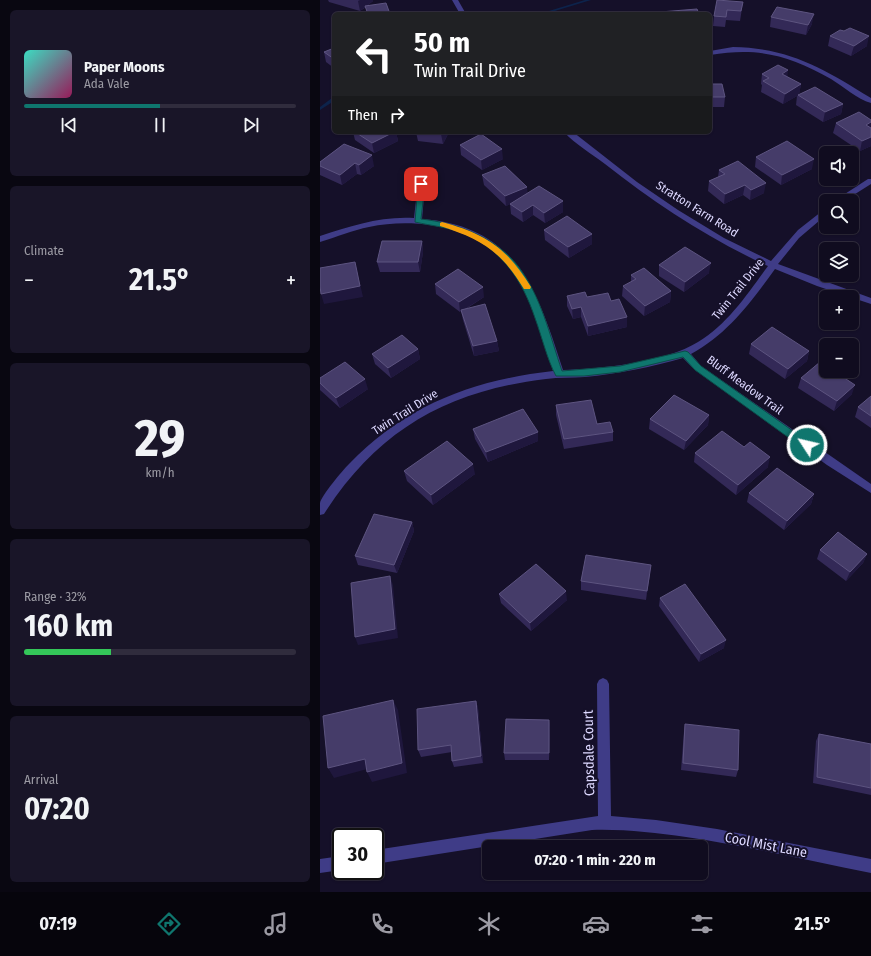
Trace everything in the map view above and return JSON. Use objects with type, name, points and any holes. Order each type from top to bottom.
[{"type":"street","points":[[455,0],[462,12]]},
{"type":"street","points":[[712,53],[747,49],[762,50],[789,56],[825,72],[871,101]]},
{"type":"street","name":"Stratton Farm Road","points":[[571,134],[675,212],[719,238],[773,264],[838,290],[871,301]]},
{"type":"street","points":[[418,221],[422,175]]},
{"type":"street","points":[[850,194],[871,181]]},
{"type":"street","name":"Twin Trail Drive","points":[[320,510],[344,475],[366,452],[391,432],[449,399],[498,383],[559,374],[620,369],[685,354],[702,345],[730,320],[788,245],[806,226],[819,216]]},
{"type":"street","points":[[320,240],[369,224],[418,221],[446,225],[469,232],[484,240],[496,249],[515,268],[526,286],[536,309],[559,374]]},
{"type":"street","name":"Bluff Meadow Trail","points":[[685,354],[698,368],[871,489]]},
{"type":"street","name":"Capsdale Court","points":[[603,684],[605,822]]},
{"type":"street","name":"Cool Mist Lane","points":[[384,856],[605,822],[646,824],[721,836],[871,866]]},
{"type":"street","points":[[320,866],[332,864]]},
{"type":"building","points":[[717,0],[743,2],[741,11],[727,10],[726,17],[714,16]]},
{"type":"building","points":[[386,3],[389,12],[367,12],[365,6]]},
{"type":"building","points":[[777,7],[814,14],[808,25],[771,17]]},
{"type":"building","points":[[697,9],[698,12],[660,12]]},
{"type":"building","points":[[850,28],[869,36],[854,46],[830,36],[840,30],[844,31]]},
{"type":"building","points":[[332,49],[332,58],[324,52]]},
{"type":"building","points":[[778,65],[788,70],[782,74],[801,84],[785,94],[763,81],[769,78],[762,74]]},
{"type":"building","points":[[712,84],[722,84],[725,97],[712,97]]},
{"type":"building","points":[[815,87],[843,104],[825,112],[798,95]]},
{"type":"building","points":[[859,112],[871,120],[871,122],[866,125],[871,128],[871,137],[862,141],[836,123]]},
{"type":"building","points":[[358,134],[390,134],[372,143]]},
{"type":"building","points":[[481,134],[502,149],[481,160],[460,145]]},
{"type":"building","points":[[787,141],[814,159],[782,175],[756,157]]},
{"type":"building","points":[[344,144],[372,155],[359,165],[355,163],[340,175],[320,166],[320,162]]},
{"type":"building","points":[[738,161],[766,183],[751,190],[745,185],[725,194],[709,181],[725,174],[719,170]]},
{"type":"building","points":[[505,166],[527,187],[505,196],[482,175]]},
{"type":"building","points":[[539,186],[563,201],[544,213],[533,205],[522,212],[510,204]]},
{"type":"building","points":[[567,216],[592,234],[568,247],[544,230]]},
{"type":"building","points":[[382,241],[422,241],[418,262],[377,262]]},
{"type":"building","points":[[685,247],[711,263],[685,282],[659,265]]},
{"type":"building","points":[[355,262],[360,286],[321,294],[320,268]]},
{"type":"building","points":[[644,268],[671,291],[645,306],[623,286],[636,279],[631,275]]},
{"type":"building","points":[[458,269],[483,287],[459,302],[435,284]]},
{"type":"building","points":[[585,292],[587,297],[608,293],[611,301],[619,299],[627,317],[588,326],[581,307],[572,309],[567,296]]},
{"type":"building","points":[[485,304],[497,341],[473,346],[461,310]]},
{"type":"building","points":[[772,327],[809,351],[788,369],[751,344]]},
{"type":"building","points":[[402,335],[418,349],[388,368],[372,354]]},
{"type":"building","points":[[345,362],[365,379],[336,398],[320,383],[320,378]]},
{"type":"building","points":[[819,363],[819,378],[844,378],[855,385],[837,401],[801,378]]},
{"type":"building","points":[[674,395],[709,415],[686,441],[650,419]]},
{"type":"building","points":[[871,396],[871,416],[858,407]]},
{"type":"building","points":[[591,400],[597,424],[610,422],[613,432],[564,439],[556,405]]},
{"type":"building","points":[[523,409],[538,432],[486,452],[473,429]]},
{"type":"building","points":[[722,431],[744,447],[750,442],[770,457],[738,485],[695,453]]},
{"type":"building","points":[[447,441],[473,464],[431,495],[404,471]]},
{"type":"building","points":[[777,468],[814,494],[787,521],[749,493]]},
{"type":"building","points":[[374,514],[412,522],[394,565],[355,556]]},
{"type":"building","points":[[838,532],[867,554],[850,572],[820,550]]},
{"type":"building","points":[[586,555],[651,565],[647,591],[581,581]]},
{"type":"building","points":[[536,564],[566,591],[530,623],[499,594]]},
{"type":"building","points":[[390,576],[395,629],[355,637],[351,583]]},
{"type":"building","points":[[685,584],[726,640],[701,654],[660,598]]},
{"type":"building","points":[[393,700],[402,763],[367,772],[365,759],[328,768],[323,716]]},
{"type":"building","points":[[476,701],[481,756],[452,761],[451,745],[418,750],[417,709]]},
{"type":"building","points":[[506,719],[549,720],[549,753],[504,753]]},
{"type":"building","points":[[685,724],[739,730],[738,770],[683,763]]},
{"type":"building","points":[[819,734],[871,744],[871,788],[817,777]]},
{"type":"waterway","points":[[548,12],[589,0]]},
{"type":"waterway","points":[[320,109],[332,100]]},
{"type":"slow traffic","points":[[442,224],[469,232],[484,240],[502,254],[515,268],[527,287]]},
{"type":"route","points":[[421,184],[418,221],[435,222],[469,232],[484,240],[502,254],[515,268],[526,286],[536,309],[549,342],[559,374],[620,369],[685,354],[698,368],[807,445]]}]
